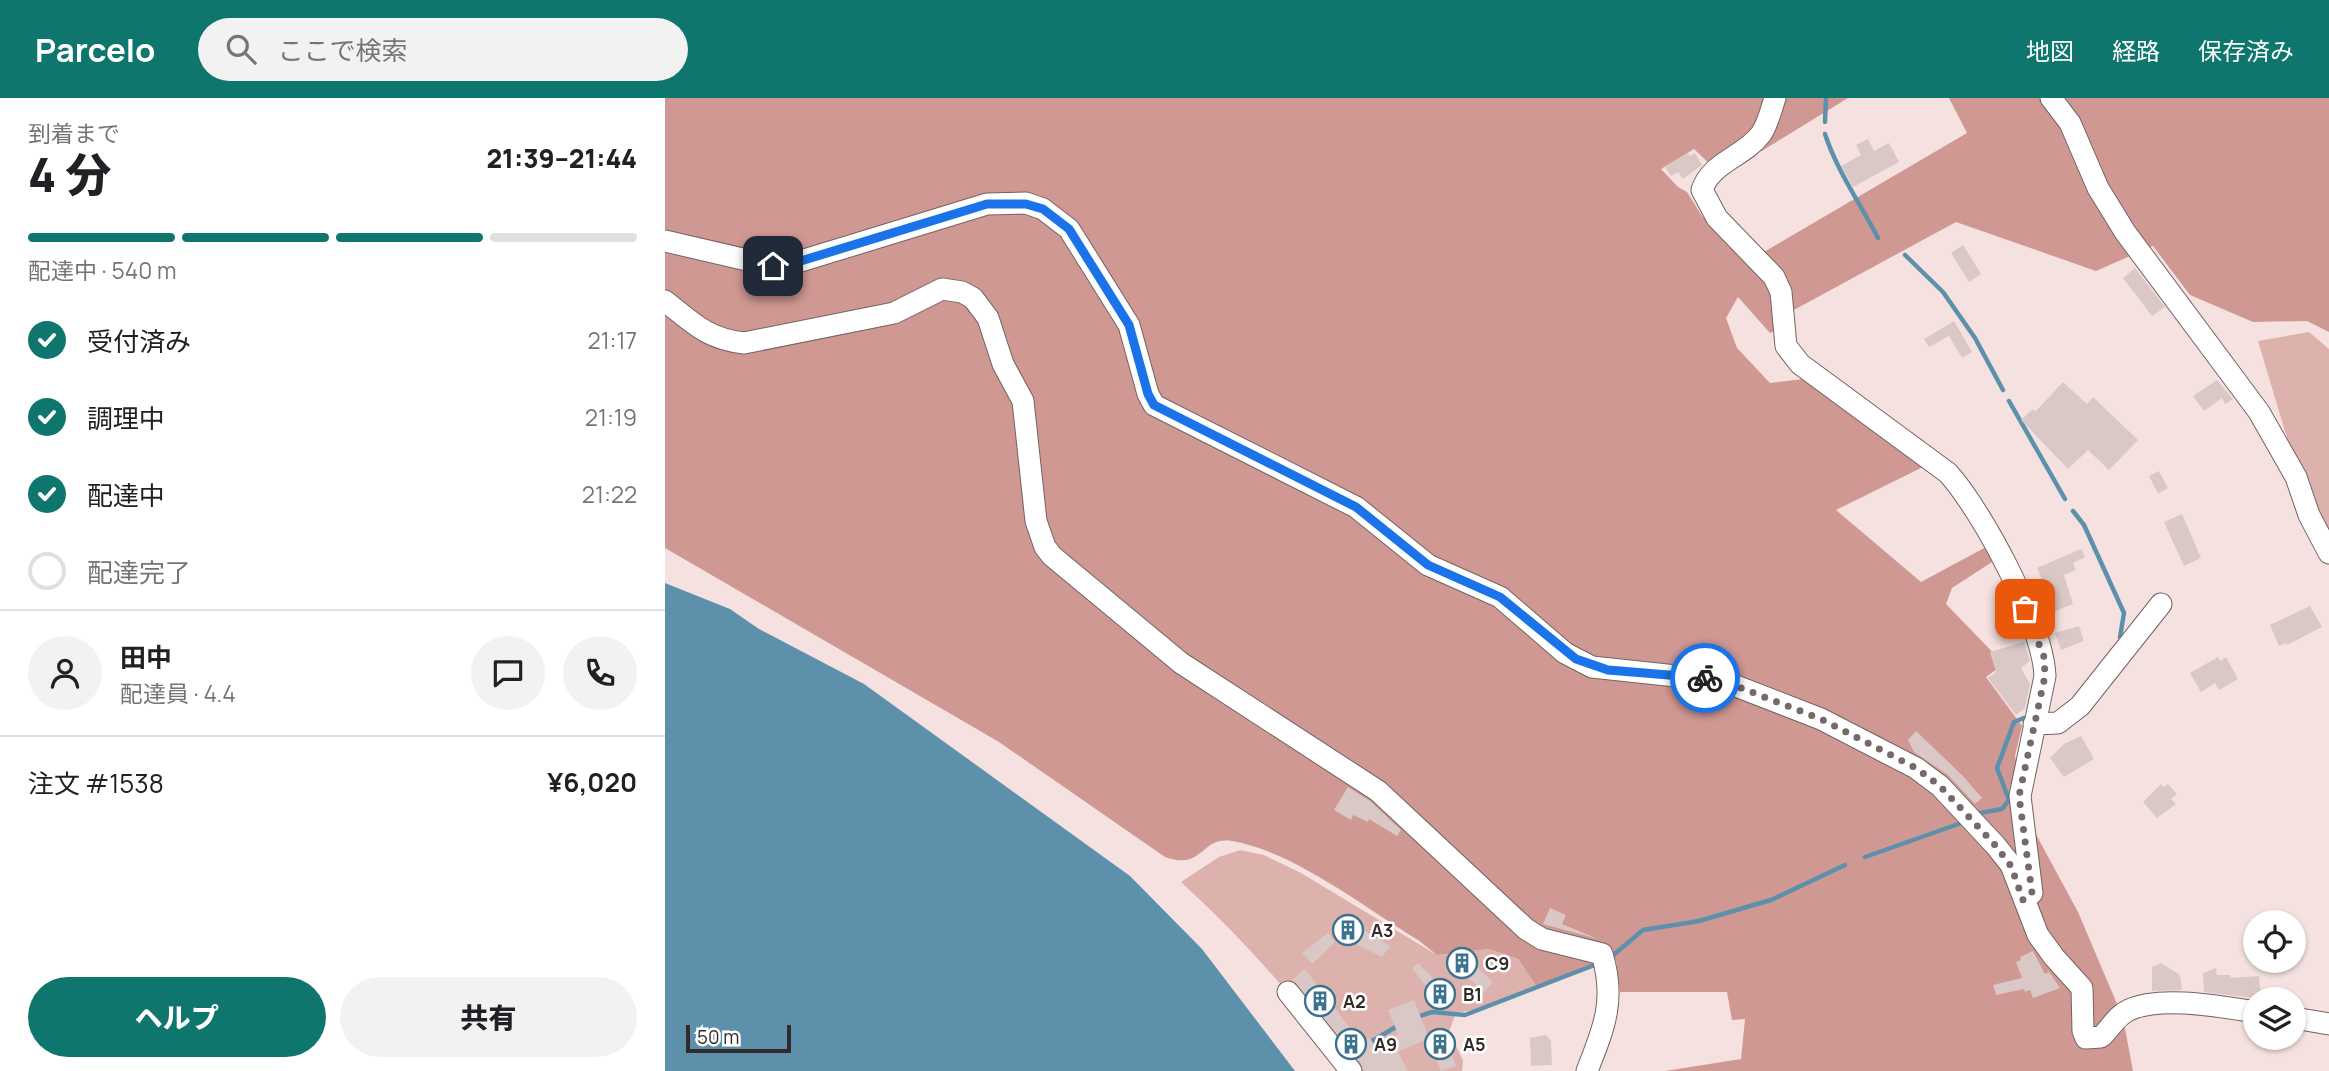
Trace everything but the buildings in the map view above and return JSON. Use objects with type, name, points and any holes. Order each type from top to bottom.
[{"type":"street","points":[[1775,98],[1762,132],[1748,148],[1706,178],[1702,191],[1717,218],[1775,276],[1781,292],[1786,346],[1800,364],[1948,473],[1966,495],[2001,560],[2044,657],[2043,690],[2019,796],[2032,893],[2023,900]]},
{"type":"street","points":[[2051,98],[2070,123],[2098,188],[2125,232],[2259,412],[2296,477],[2309,514],[2329,553]]},
{"type":"street","points":[[665,241],[773,266],[803,261],[987,204],[1026,204],[1043,209],[1069,229],[1129,325],[1148,394],[1154,405],[1356,507],[1428,565],[1500,597],[1565,653],[1592,667],[1723,681],[1821,719],[1916,768],[1940,786],[2011,866],[2038,935],[2053,957],[2082,988],[2083,1031],[2087,1038],[2101,1037],[2126,1011],[2135,1007],[2190,1002],[2243,1010]]},
{"type":"street","points":[[665,301],[706,334],[723,341],[744,343],[894,313],[942,289],[962,292],[973,298],[988,318],[1003,364],[1023,401],[1036,521],[1045,547],[1052,556],[1181,663],[1378,791],[1526,929],[1542,939],[1595,950],[1602,954],[1609,976],[1608,1018],[1587,1071]]},
{"type":"street","points":[[2034,724],[2058,723],[2080,706],[2161,604]]},
{"type":"street","points":[[1288,992],[1351,1071]]},
{"type":"street","points":[[2306,1020],[2329,1024]]},
{"type":"shaded area","points":[[665,98],[1769,98],[1758,131],[1714,168],[1694,149],[1661,169],[1678,187],[1687,192],[1702,216],[1767,281],[1774,295],[1779,329],[1770,333],[1738,297],[1726,318],[1737,348],[1770,383],[1803,379],[1925,466],[1836,510],[1921,582],[1986,547],[1992,562],[1952,588],[1946,604],[2004,664],[1986,677],[2022,726],[2015,756],[2026,816],[2078,912],[2123,1018],[2133,1071],[1665,1071],[1741,1059],[1745,1019],[1732,1020],[1727,992],[1620,992],[1616,960],[1537,987],[1518,959],[1489,949],[1437,955],[1328,882],[1279,856],[1255,847],[1222,841],[1187,860],[1165,857],[999,742],[665,548]]},
{"type":"shaded area","points":[[1785,98],[1848,98],[1760,152],[1776,127]]},
{"type":"shaded area","points":[[1949,98],[2329,98],[2329,332],[2307,321],[2253,322],[2190,295],[2153,246],[2096,271],[1956,222],[1792,311],[1779,268],[1764,252],[1967,133]]},
{"type":"shaded area","points":[[2309,332],[2329,349],[2329,536],[2295,465],[2258,341]]},
{"type":"shaded area","points":[[1240,850],[1264,855],[1301,873],[1437,955],[1489,949],[1518,959],[1537,987],[1478,1009],[1456,1013],[1449,1032],[1463,1060],[1462,1071],[1348,1071],[1270,972],[1181,882],[1219,857]]},
{"type":"water","points":[[665,583],[730,609],[759,629],[864,684],[1130,876],[1202,949],[1295,1071],[665,1071]]},
{"type":"waterway","points":[[1825,122],[1826,98]]},
{"type":"waterway","points":[[1825,134],[1842,174],[1878,238]]},
{"type":"waterway","points":[[1905,255],[1943,292],[1975,338],[2003,390]]},
{"type":"waterway","points":[[2009,401],[2065,499]]},
{"type":"waterway","points":[[2073,511],[2084,525],[2124,613],[2120,637]]},
{"type":"waterway","points":[[1974,814],[2002,809],[2009,800],[1997,768],[2014,722],[2024,718]]},
{"type":"waterway","points":[[1865,857],[1964,822]]},
{"type":"waterway","points":[[1611,957],[1643,930],[1699,921],[1771,900],[1845,865]]},
{"type":"waterway","points":[[1417,1017],[1432,1012],[1465,1015],[1597,964]]},
{"type":"waterway","points":[[1367,1044],[1399,1025]]},
{"type":"way so far","points":[[1705,678],[1723,681],[1821,719],[1916,768],[1940,786],[1996,846],[2011,866],[2023,900],[2032,893],[2019,796],[2045,676],[2044,657],[2025,609]]},
{"type":"place","name":"A3","points":[[1348,930]]},
{"type":"place","name":"C9","points":[[1462,963]]},
{"type":"place","name":"B1","points":[[1440,994]]},
{"type":"place","name":"A2","points":[[1320,1001]]},
{"type":"place","name":"A9","points":[[1351,1044]]},
{"type":"place","name":"A5","points":[[1440,1044]]},
{"type":"route","points":[[773,266],[791,264],[851,247],[987,204],[1010,202],[1043,209],[1069,229],[1129,325],[1148,394],[1154,405],[1356,507],[1428,565],[1500,597],[1565,653],[1592,667],[1705,678]]}]
